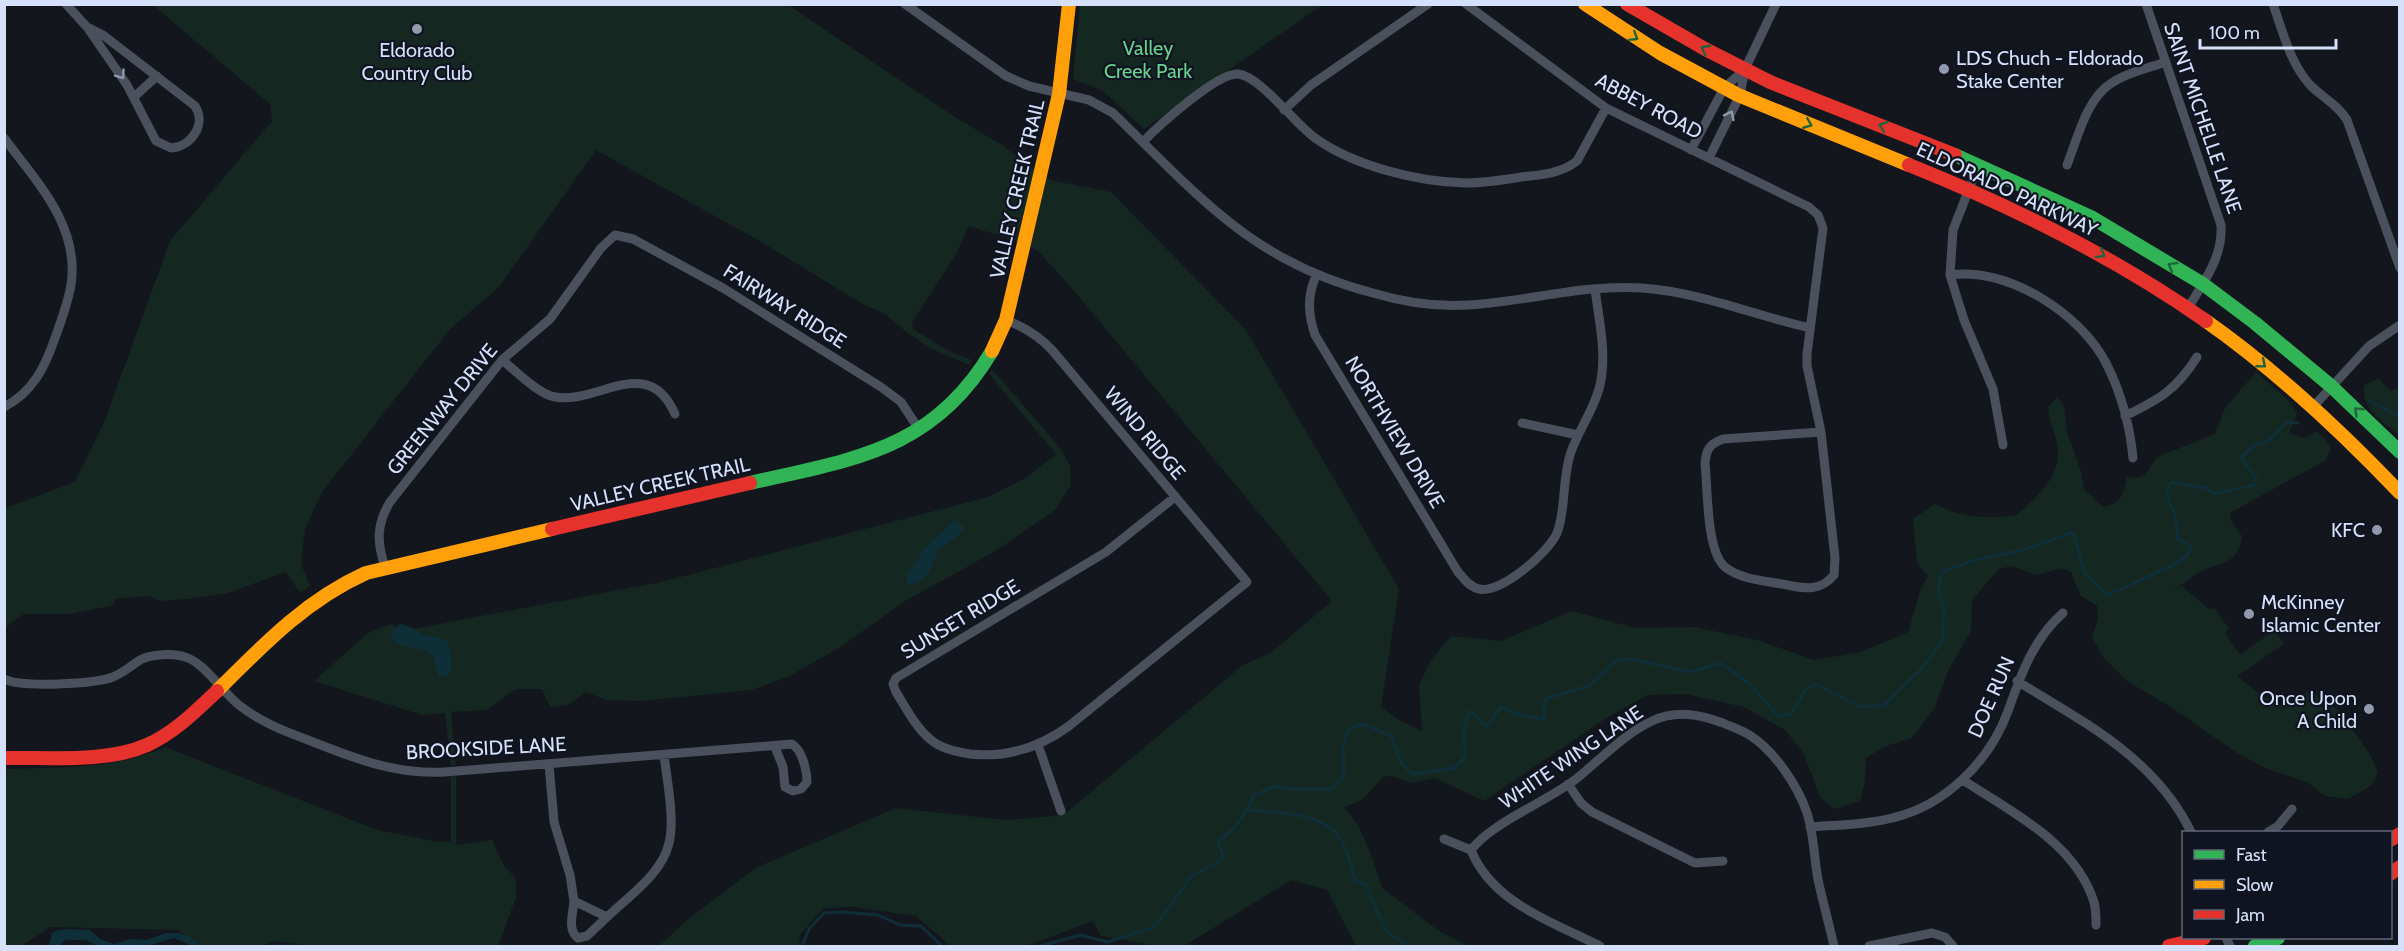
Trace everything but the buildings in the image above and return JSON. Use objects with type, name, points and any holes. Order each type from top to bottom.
[{"type":"main road","name":"VALLEY CREEK TRAIL","points":[[4,758],[99,754],[135,749],[174,729],[309,603],[342,583],[385,567],[854,459],[885,449],[920,430],[947,409],[971,383],[990,356],[1006,320],[1059,94],[1069,4]]},
{"type":"main road","name":"ELDORADO PARKWAY","points":[[1585,4],[1657,51],[1724,88],[2017,210],[2096,251],[2188,308],[2251,355],[2313,407],[2400,494]]},
{"type":"main road","name":"ELDORADO PARKWAY","points":[[1627,4],[1695,44],[1792,92],[1936,147],[2091,217],[2203,285],[2255,322],[2331,386],[2400,453]]},
{"type":"main road","points":[[2380,473],[2400,453]]},
{"type":"main road","points":[[2169,946],[2200,939]]},
{"type":"main road","points":[[2254,946],[2274,939]]},
{"type":"street","points":[[66,4],[87,27],[134,97],[156,141],[171,148],[187,143],[199,127],[200,114],[192,103],[103,35],[87,27]]},
{"type":"street","points":[[905,4],[1006,76],[1029,86],[1100,104],[1113,112],[1187,187],[1231,225],[1274,254],[1316,276],[1388,298],[1448,306],[1489,304],[1595,289],[1640,288],[1679,291],[1809,328],[1807,366],[1821,432],[1835,558],[1834,575],[1823,585],[1804,588],[1753,579],[1734,573],[1725,567],[1713,547],[1705,464],[1710,446],[1723,439],[1821,432]]},
{"type":"street","points":[[1284,110],[1311,85],[1428,4]]},
{"type":"street","name":"ABBEY ROAD","points":[[1466,4],[1606,108],[1809,207],[1823,224],[1809,328]]},
{"type":"street","points":[[1709,158],[1740,95],[1745,69],[1776,4]]},
{"type":"street","name":"SAINT MICHELLE LANE","points":[[2146,4],[2221,225],[2220,249],[2203,285],[2188,308]]},
{"type":"street","points":[[2273,4],[2296,66],[2312,87],[2340,108],[2348,120],[2400,268]]},
{"type":"street","points":[[2067,165],[2087,115],[2104,88],[2122,77],[2166,62]]},
{"type":"street","points":[[1691,150],[1724,88],[1745,69]]},
{"type":"street","points":[[1143,142],[1160,124],[1194,98],[1225,77],[1237,74],[1249,77],[1259,85],[1312,136],[1350,157],[1405,174],[1465,183],[1551,173],[1570,166],[1577,161],[1606,108]]},
{"type":"street","points":[[134,97],[156,76]]},
{"type":"street","points":[[4,138],[56,208],[66,234],[72,275],[67,302],[43,369],[29,389],[4,407]]},
{"type":"street","points":[[1977,166],[1953,230],[1950,275],[1964,320],[1993,389],[2003,445]]},
{"type":"street","name":"GREENWAY DRIVE","points":[[385,567],[378,539],[380,521],[386,508],[502,360],[550,319],[604,244],[615,236]]},
{"type":"street","name":"FAIRWAY RIDGE","points":[[615,236],[633,239],[723,288],[881,387],[900,402],[920,430]]},
{"type":"street","points":[[1950,275],[1963,273],[1995,277],[2014,283],[2058,310],[2084,333],[2107,364],[2125,416],[2133,458]]},
{"type":"street","name":"NORTHVIEW DRIVE","points":[[1316,276],[1310,305],[1310,320],[1315,335],[1458,572],[1470,585],[1485,590],[1497,585],[1526,568],[1551,543],[1560,524],[1566,470],[1578,435]]},
{"type":"street","points":[[1522,423],[1578,435],[1600,384],[1602,336],[1595,289]]},
{"type":"street","name":"WIND RIDGE","points":[[1006,320],[1027,329],[1045,342],[1246,582]]},
{"type":"street","points":[[2313,407],[2369,346],[2400,325]]},
{"type":"street","points":[[2125,416],[2160,399],[2183,379],[2197,357]]},
{"type":"street","points":[[502,360],[551,396],[566,398],[619,386],[646,385],[664,394],[675,414]]},
{"type":"street","name":"SUNSET RIDGE","points":[[1175,497],[1106,552],[899,676],[894,681],[896,692],[919,727],[931,740],[945,748],[989,755],[1020,751],[1038,745],[1069,726],[1246,582]]},
{"type":"street","name":"DOE RUN","points":[[1810,827],[1872,822],[1905,815],[1932,801],[1963,780],[1998,734],[2018,681],[2038,641],[2048,627],[2063,613]]},
{"type":"street","name":"BROOKSIDE LANE","points":[[4,679],[24,684],[99,680],[117,675],[146,658],[176,655],[194,661],[240,706],[267,724],[344,755],[387,768],[439,772],[792,744],[797,748],[808,779],[804,788],[793,791],[785,787],[783,767],[775,747]]},
{"type":"street","points":[[2018,681],[2094,728],[2146,769],[2174,799],[2190,831]]},
{"type":"street","name":"WHITE WING LANE","points":[[1471,850],[1485,836],[1568,784],[1647,724],[1679,715],[1703,716],[1738,729],[1761,744],[1802,800],[1810,827],[1819,881],[1834,946]]},
{"type":"street","points":[[1038,745],[1061,811]]},
{"type":"street","points":[[549,764],[554,822],[570,875],[574,901],[571,926],[573,934],[578,938],[586,936],[655,870],[668,848],[671,830],[664,755]]},
{"type":"street","points":[[1963,780],[2050,838],[2066,853],[2078,868],[2094,903],[2096,925]]},
{"type":"street","points":[[1568,784],[1581,803],[1592,812],[1695,863],[1723,861]]},
{"type":"street","points":[[2270,831],[2278,826],[2292,809]]},
{"type":"street","points":[[1444,839],[1471,850],[1482,870],[1503,894],[1600,946]]},
{"type":"street","points":[[574,901],[607,917]]},
{"type":"street","points":[[1869,946],[1932,933],[1945,937],[1953,946]]},
{"type":"green space","name":"Eldorado Country Club","points":[[153,5],[788,5],[955,117],[1002,145],[1050,180],[1111,192],[1246,330],[1399,589],[1381,707],[1397,719],[1422,731],[1419,685],[1431,660],[1451,636],[1501,641],[1572,611],[1635,628],[1694,627],[1757,640],[1814,660],[1861,652],[1908,632],[1921,588],[1928,576],[1917,563],[1913,519],[1935,504],[1965,515],[1996,517],[2017,515],[2044,488],[2054,472],[2058,447],[2048,407],[2057,397],[2064,405],[2067,432],[2081,471],[2084,489],[2103,507],[2114,503],[2121,497],[2127,477],[2136,478],[2145,475],[2157,457],[2215,434],[2225,408],[2256,372],[2287,399],[2297,413],[2289,433],[2304,438],[2317,431],[2331,448],[2326,460],[2230,513],[2231,521],[2242,536],[2236,553],[2226,562],[2198,573],[2171,594],[2182,586],[2210,610],[2214,607],[2229,629],[2225,633],[2240,655],[2275,630],[2284,644],[2237,676],[2262,696],[2279,704],[2311,691],[2340,712],[2371,756],[2378,773],[2371,786],[2348,799],[2325,796],[2307,782],[2265,768],[2237,753],[2174,709],[2127,681],[2103,657],[2092,637],[2098,619],[2097,606],[2080,595],[2071,572],[2062,568],[2036,575],[2011,566],[1999,569],[1972,600],[1971,631],[1949,669],[1934,709],[1912,738],[1886,746],[1866,758],[1865,782],[1860,801],[1834,809],[1820,797],[1804,754],[1785,730],[1744,707],[1685,694],[1647,695],[1605,719],[1484,801],[1435,778],[1411,783],[1384,776],[1362,800],[1344,807],[1358,825],[1373,859],[1382,888],[1439,931],[1468,946],[1356,946],[1327,890],[1291,880],[1184,946],[1158,946],[1101,936],[1093,921],[1026,946],[951,946],[916,916],[854,907],[824,908],[800,935],[799,946],[659,946],[686,921],[757,867],[896,808],[1006,820],[1054,816],[1067,812],[1243,665],[1272,652],[1332,601],[1070,286],[1038,251],[1017,241],[969,226],[955,256],[912,322],[913,329],[949,351],[972,360],[969,365],[930,348],[884,313],[866,306],[758,240],[596,150],[499,287],[450,329],[322,492],[305,529],[301,564],[310,586],[300,593],[286,572],[228,593],[160,601],[148,596],[114,599],[114,605],[69,614],[24,614],[5,628],[5,508],[75,482],[105,420],[170,241],[272,121],[270,104]]},
{"type":"green space","name":"Valley Creek Park","points":[[1080,5],[1322,5],[1144,129],[1103,91],[1073,79]]},
{"type":"green space","points":[[992,369],[1061,449],[1070,466],[1071,485],[1055,510],[994,552],[905,601],[842,646],[788,677],[751,690],[640,701],[606,700],[586,692],[569,705],[550,707],[542,689],[516,689],[486,710],[451,712],[456,765],[451,766],[445,713],[422,715],[314,681],[368,633],[391,624],[402,631],[661,582],[988,497],[1026,478],[1056,454],[989,374]]},
{"type":"green space","points":[[2378,378],[2391,391],[2399,388],[2399,436],[2375,415],[2366,403],[2364,386]]},
{"type":"green space","points":[[165,747],[377,830],[439,842],[451,841],[451,776],[456,776],[456,845],[492,840],[503,864],[516,879],[516,898],[498,946],[305,946],[273,941],[262,946],[202,946],[178,930],[51,927],[21,946],[5,946],[5,769],[106,764]]},
{"type":"water","points":[[953,521],[962,525],[964,529],[952,541],[938,549],[932,567],[925,577],[908,585],[906,577],[925,548]]},
{"type":"water","points":[[400,624],[421,634],[447,641],[451,670],[445,677],[439,677],[431,654],[396,643],[391,632]]},
{"type":"water","points":[[70,929],[90,930],[100,939],[114,944],[130,939],[147,940],[166,933],[179,933],[189,936],[201,946],[193,946],[174,938],[147,946],[98,946],[85,940],[66,940],[59,946],[49,946],[52,933]]},
{"type":"waterway","points":[[2370,401],[2400,417]]},
{"type":"waterway","points":[[1040,946],[1081,935],[1107,942],[1155,927],[1191,876],[1224,859],[1218,841],[1240,821],[1254,795],[1276,786],[1288,789],[1332,789],[1344,774],[1343,746],[1349,729],[1363,724],[1391,736],[1401,763],[1412,774],[1454,768],[1466,756],[1463,733],[1469,711],[1487,726],[1501,707],[1520,715],[1544,719],[1545,699],[1589,686],[1617,660],[1632,659],[1690,672],[1721,663],[1750,684],[1778,716],[1791,714],[1806,689],[1815,684],[1860,707],[1884,705],[1922,668],[1942,642],[1944,609],[1938,590],[1942,572],[1971,561],[2027,549],[2073,532],[2085,574],[2108,595],[2175,564],[2188,555],[2191,546],[2178,539],[2175,515],[2166,493],[2171,482],[2206,488],[2214,494],[2254,485],[2257,479],[2241,457],[2255,445],[2268,441],[2287,422],[2298,423]]},
{"type":"waterway","points":[[1247,810],[1298,815],[1332,829],[1345,848],[1356,882],[1366,884],[1385,930],[1407,946]]},
{"type":"waterway","points":[[802,946],[809,929],[824,913],[842,912],[878,915],[900,925],[921,926],[942,946]]},
{"type":"waterway","points":[[272,946],[293,946]]},
{"type":"traffic: fast","points":[[1955,155],[2091,217],[2203,284],[2255,323],[2331,386],[2400,452]]},
{"type":"traffic: fast","points":[[750,483],[823,466],[888,446],[917,430],[944,410],[969,384],[992,351]]},
{"type":"traffic: fast","points":[[2255,946],[2275,939]]},
{"type":"traffic: slow","points":[[992,351],[1006,320],[1059,94],[1069,4]]},
{"type":"traffic: slow","points":[[1585,4],[1660,53],[1738,95],[1909,165]]},
{"type":"traffic: slow","points":[[2206,321],[2258,360],[2307,402],[2400,493]]},
{"type":"traffic: slow","points":[[217,691],[286,625],[324,596],[366,573],[552,529]]},
{"type":"traffic: jam","points":[[1627,4],[1705,49],[1770,82],[1955,155]]},
{"type":"traffic: jam","points":[[1909,165],[1987,198],[2062,234],[2135,275],[2206,321]]},
{"type":"traffic: jam","points":[[552,529],[750,483]]},
{"type":"traffic: jam","points":[[4,758],[96,757],[131,751],[166,734],[217,691]]},
{"type":"traffic: jam","points":[[2392,839],[2400,834]]},
{"type":"traffic: jam","points":[[2392,873],[2400,867]]},
{"type":"traffic: jam","points":[[2169,946],[2200,939]]},
{"type":"place","name":"Eldorado Country Club","points":[[417,29]]},
{"type":"place","name":"LDS Chuch - Eldorado Stake Center","points":[[1944,69]]},
{"type":"place","name":"KFC","points":[[2377,530]]},
{"type":"place","name":"McKinney Islamic Center","points":[[2249,614]]},
{"type":"place","name":"Once Upon A Child","points":[[2369,709]]}]
